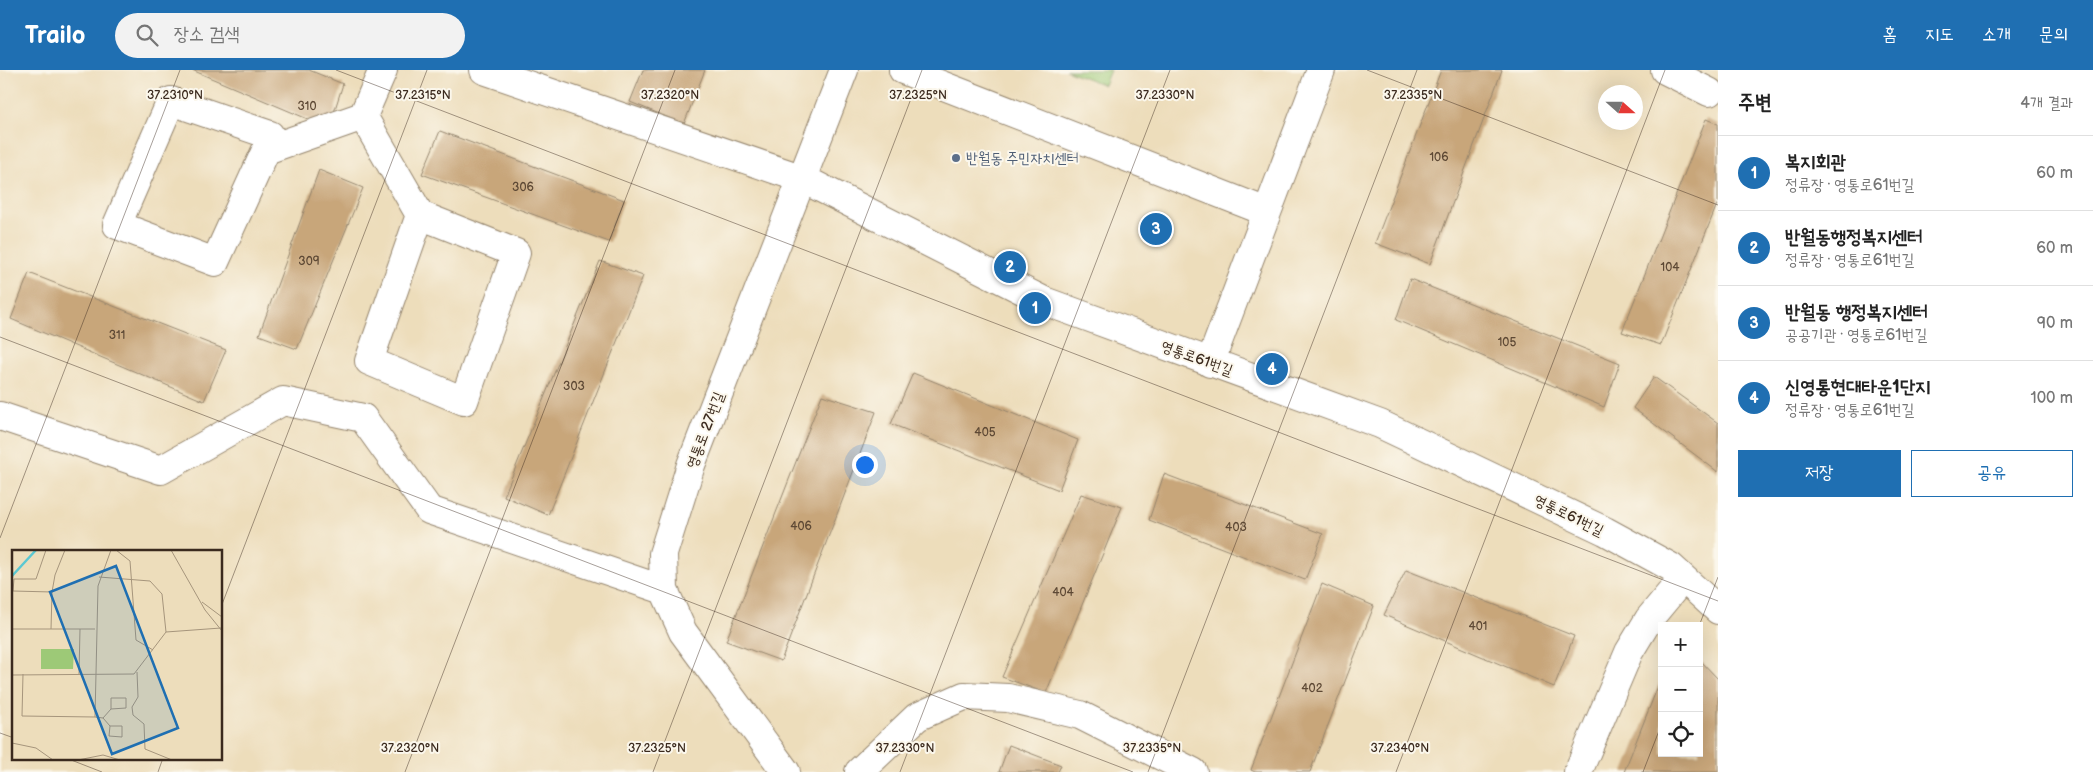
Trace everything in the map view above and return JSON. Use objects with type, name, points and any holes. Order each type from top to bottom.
[{"type":"street","points":[[266,150],[270,135],[171,101],[118,224],[215,262],[266,150],[363,116],[383,70]]},
{"type":"street","name":"영통로61번길","points":[[484,70],[803,179],[1044,301],[1380,424],[1605,531],[1671,567],[1718,610]]},
{"type":"street","name":"영통로 27번길","points":[[786,772],[683,632],[664,590],[663,554],[691,465],[844,70]]},
{"type":"street","points":[[903,70],[1267,212]]},
{"type":"street","points":[[1210,363],[1321,70]]},
{"type":"street","points":[[1665,70],[1715,86]]},
{"type":"street","points":[[363,116],[420,215],[516,253],[464,401],[369,361],[420,215]]},
{"type":"street","points":[[0,416],[161,470],[283,400],[363,418],[429,510],[664,590]]},
{"type":"street","points":[[1578,772],[1629,652],[1650,619],[1683,578]]},
{"type":"street","points":[[859,772],[917,718],[964,696],[1008,698],[1080,715],[1193,772]]},
{"type":"green space","points":[[1066,70],[1110,70],[1104,85]]},
{"type":"building","points":[[192,70],[309,70],[343,84],[329,128]]},
{"type":"building","points":[[643,70],[705,70],[684,124],[630,102]]},
{"type":"building","points":[[1441,70],[1502,70],[1430,264],[1375,243]]},
{"type":"building","points":[[1706,119],[1718,124],[1718,202],[1661,345],[1622,332]]},
{"type":"building","points":[[440,131],[624,200],[609,242],[422,174]]},
{"type":"building","points":[[319,170],[363,188],[297,349],[259,335]]},
{"type":"building","points":[[600,261],[643,276],[548,515],[504,496]]},
{"type":"building","points":[[29,273],[226,350],[204,401],[11,319]]},
{"type":"building","points":[[1410,279],[1620,363],[1604,407],[1396,320]]},
{"type":"building","points":[[913,373],[1078,440],[1059,490],[891,424]]},
{"type":"building","points":[[1654,377],[1718,423],[1718,472],[1633,408]]},
{"type":"building","points":[[822,395],[876,412],[781,661],[726,641]]},
{"type":"building","points":[[1164,474],[1323,534],[1305,580],[1149,520]]},
{"type":"building","points":[[1081,494],[1122,507],[1046,693],[1002,677]]},
{"type":"building","points":[[1406,570],[1574,636],[1554,687],[1384,615]]},
{"type":"building","points":[[1322,584],[1374,606],[1310,772],[1255,772],[1251,770]]},
{"type":"building","points":[[1703,663],[1718,679],[1718,772],[1624,772],[1658,686],[1658,757],[1703,757]]},
{"type":"building","points":[[1009,745],[1061,765],[1058,772],[999,772]]},
{"type":"place","name":"반월동 주민자치센터","points":[[956,158]]},
{"type":"place","name":"반월동 행정복지센터","points":[[1156,229]]},
{"type":"place","name":"반월동행정복지센터","points":[[1010,267]]},
{"type":"place","name":"복지회관","points":[[1035,308]]},
{"type":"place","name":"신영통현대타운1단지","points":[[1272,369]]}]
